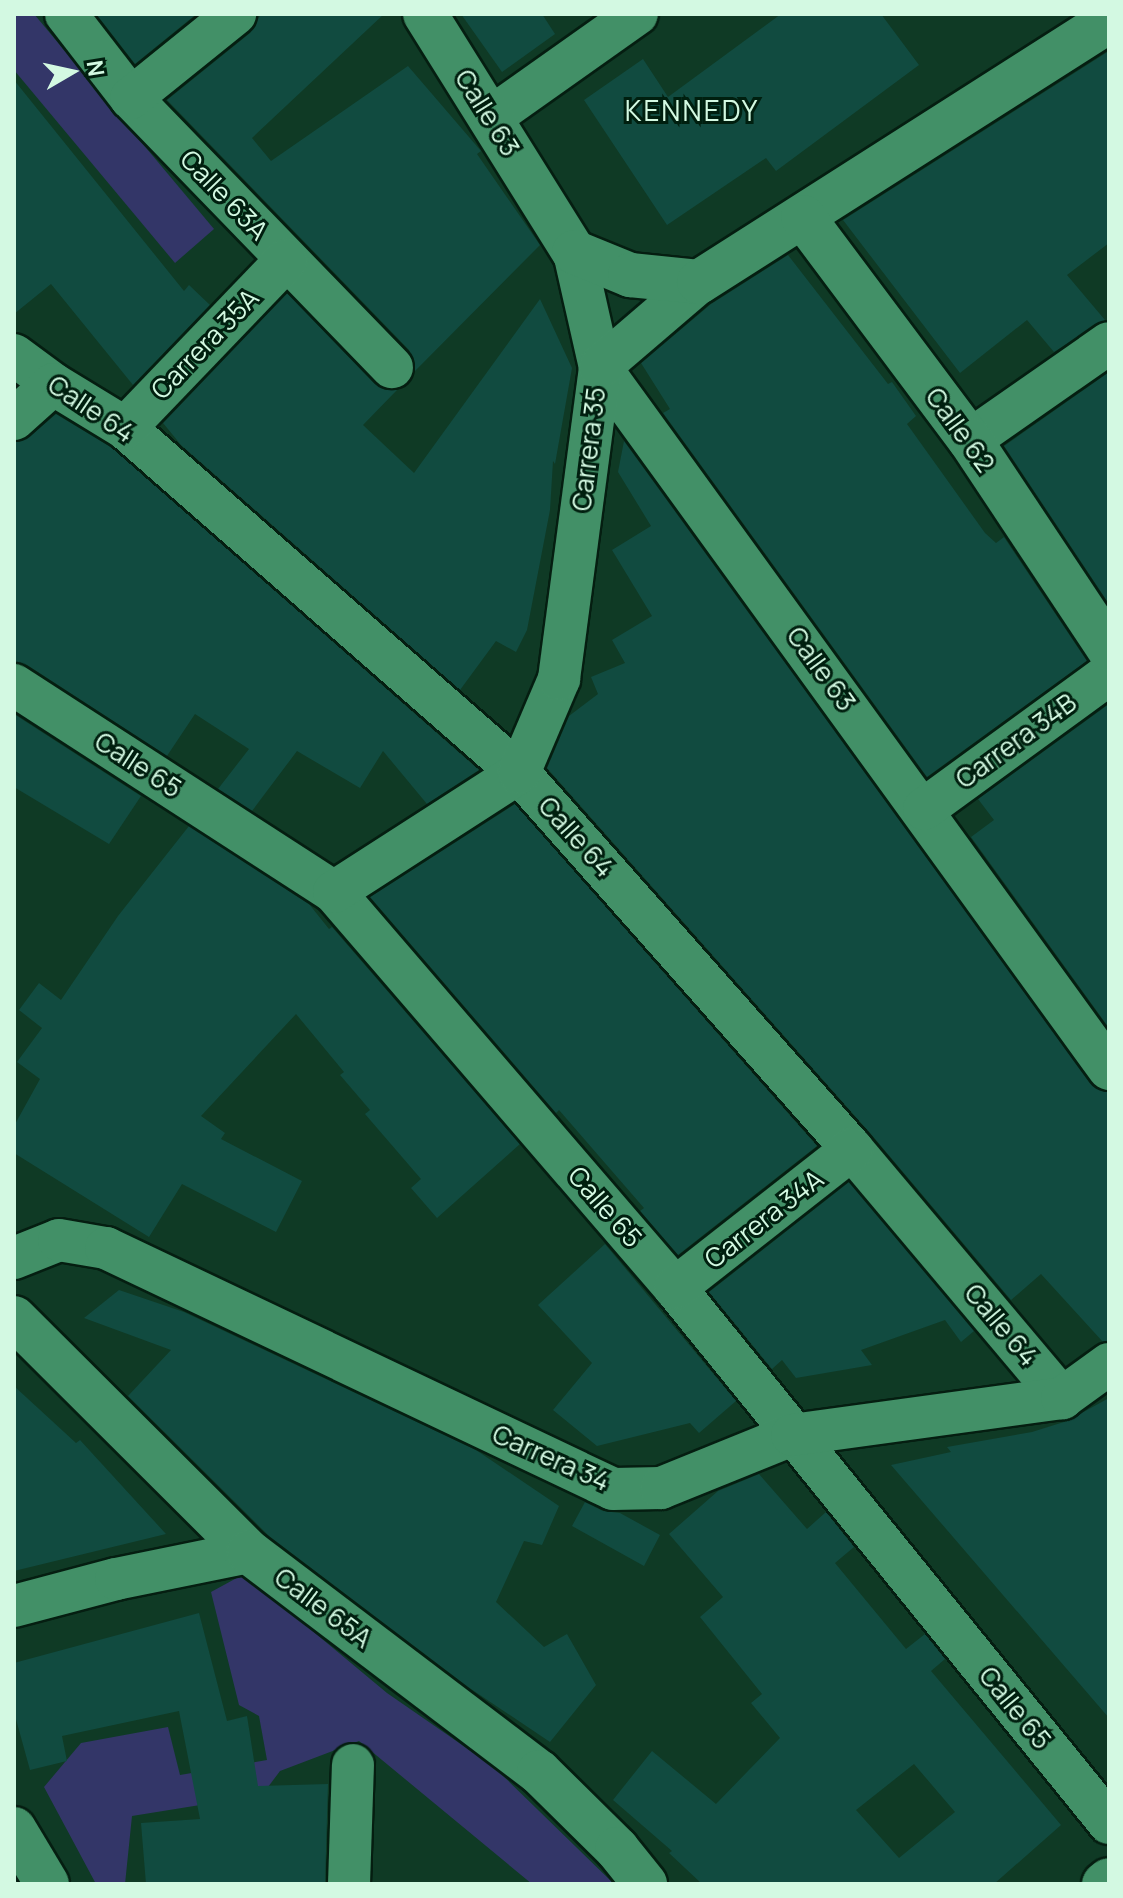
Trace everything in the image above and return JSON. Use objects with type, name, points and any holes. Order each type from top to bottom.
[{"type":"street","name":"Calle 63A","points":[[66,14],[131,98],[392,367]]},
{"type":"street","points":[[131,98],[235,14]]},
{"type":"street","name":"Calle 63","points":[[425,14],[574,252],[600,367],[924,809],[1109,1069]]},
{"type":"street","points":[[490,118],[637,14]]},
{"type":"street","name":"Carrera 35","points":[[519,773],[559,679],[600,367],[699,282],[1109,21]]},
{"type":"street","name":"Calle 62","points":[[803,217],[970,440],[1109,649]]},
{"type":"street","points":[[574,252],[630,275],[699,282]]},
{"type":"street","name":"Carrera 35A","points":[[125,428],[286,260]]},
{"type":"street","points":[[970,440],[1109,343]]},
{"type":"street","name":"Calle 64","points":[[14,355],[53,384],[125,428],[519,773],[852,1149],[1062,1398]]},
{"type":"street","points":[[14,419],[53,384]]},
{"type":"street","name":"Carrera 34B","points":[[924,809],[1109,674]]},
{"type":"street","name":"Calle 65","points":[[14,685],[334,892],[675,1288],[1109,1823]]},
{"type":"street","points":[[334,892],[519,773]]},
{"type":"street","name":"Carrera 34A","points":[[675,1288],[852,1149]]},
{"type":"street","name":"Carrera 34","points":[[14,1258],[59,1240],[106,1248],[613,1489],[661,1488],[792,1435],[1062,1398],[1109,1364]]},
{"type":"street","name":"Calle 65A","points":[[14,1318],[249,1552],[539,1772],[617,1849],[645,1884]]},
{"type":"street","points":[[14,1606],[116,1579],[249,1552]]},
{"type":"street","points":[[349,1884],[353,1765]]},
{"type":"street","points":[[14,1829],[47,1884]]},
{"type":"street","points":[[1104,1884],[1109,1880]]},
{"type":"shaded area","points":[[14,14],[34,14],[214,229],[175,263],[14,70]]},
{"type":"shaded area","points":[[244,1574],[387,1693],[494,1767],[614,1884],[532,1884],[359,1741],[280,1771],[262,1795],[132,1816],[125,1884],[96,1884],[44,1787],[81,1743],[168,1727],[180,1775],[267,1760],[259,1716],[239,1705],[211,1592]]},
{"type":"building","points":[[96,14],[193,14],[194,16],[135,64]]},
{"type":"building","points":[[261,14],[384,14],[252,138],[271,161],[408,66],[481,151],[477,154],[540,245],[415,371],[409,350],[167,100],[250,33]]},
{"type":"building","points":[[461,14],[542,14],[555,34],[502,72]]},
{"type":"building","points":[[781,14],[881,14],[919,65],[776,171],[766,158],[667,225],[584,100],[643,59],[668,97]]},
{"type":"building","points":[[1109,51],[1109,243],[1067,275],[1105,320],[1054,352],[1027,320],[960,373],[843,220]]},
{"type":"building","points":[[14,80],[184,291],[189,285],[210,305],[133,385],[51,284],[14,314]]},
{"type":"building","points":[[788,255],[888,384],[892,382],[916,416],[907,424],[985,533],[996,543],[1004,537],[1087,661],[927,777],[663,413],[670,409],[641,363],[711,304]]},
{"type":"building","points":[[287,293],[375,384],[385,390],[397,390],[363,425],[414,473],[540,299],[572,368],[555,464],[553,461],[550,510],[527,630],[516,652],[496,641],[460,690],[181,445],[163,423]]},
{"type":"building","points":[[1109,372],[1109,604],[1004,446]]},
{"type":"building","points":[[56,414],[111,447],[479,770],[427,804],[383,751],[360,788],[297,751],[252,811],[218,789],[249,749],[195,714],[167,756],[27,665],[14,661],[14,442],[29,437]]},
{"type":"building","points":[[624,441],[1090,1083],[1109,1093],[1109,1340],[1103,1342],[1041,1274],[1011,1300],[870,1133],[547,768],[569,716],[598,694],[591,677],[625,663],[612,640],[652,616],[612,550],[651,526],[618,472]]},
{"type":"building","points":[[1109,704],[1109,1028],[971,837],[994,820],[978,799]]},
{"type":"building","points":[[14,714],[141,796],[109,844],[14,787]]},
{"type":"building","points":[[515,804],[817,1146],[678,1255],[640,1211],[644,1208],[559,1110],[556,1113],[370,897]]},
{"type":"building","points":[[189,826],[309,904],[520,1144],[437,1218],[411,1188],[421,1179],[365,1114],[370,1110],[340,1075],[344,1072],[296,1014],[201,1116],[225,1133],[221,1139],[302,1181],[276,1232],[182,1184],[149,1237],[14,1153],[14,1126],[40,1079],[17,1062],[42,1028],[19,1010],[39,983],[61,1000],[118,916]]},
{"type":"building","points":[[849,1182],[974,1331],[961,1342],[945,1320],[861,1350],[872,1365],[796,1378],[782,1360],[772,1369],[709,1292]]},
{"type":"building","points":[[605,1244],[736,1401],[699,1433],[690,1423],[597,1446],[553,1410],[592,1363],[538,1305]]},
{"type":"building","points":[[119,1290],[184,1312],[476,1450],[559,1506],[542,1545],[524,1541],[496,1602],[544,1647],[567,1634],[596,1685],[550,1742],[468,1687],[270,1537],[128,1396],[171,1350],[84,1318]]},
{"type":"building","points":[[14,1386],[76,1443],[80,1440],[166,1534],[14,1571]]},
{"type":"building","points":[[1109,1398],[1109,1718],[891,1465],[951,1452],[947,1447],[1032,1432],[1067,1421]]},
{"type":"building","points":[[759,1474],[807,1529],[826,1512],[854,1547],[835,1563],[906,1649],[925,1634],[945,1659],[931,1671],[1061,1825],[994,1884],[702,1884],[669,1853],[672,1851],[613,1800],[652,1751],[716,1804],[780,1738],[751,1703],[762,1694],[700,1617],[723,1597],[669,1534],[718,1491]],"holes":[[[914,1764],[955,1812],[899,1858],[856,1810]]]},
{"type":"building","points":[[585,1502],[603,1511],[620,1513],[660,1535],[644,1566],[572,1526]]},
{"type":"building","points":[[199,1613],[227,1721],[247,1716],[258,1786],[328,1784],[325,1884],[146,1884],[141,1823],[200,1819],[179,1711],[62,1736],[67,1761],[30,1770],[14,1712],[14,1663]]},
{"type":"district","name":"KENNEDY","points":[[692,110]]}]
